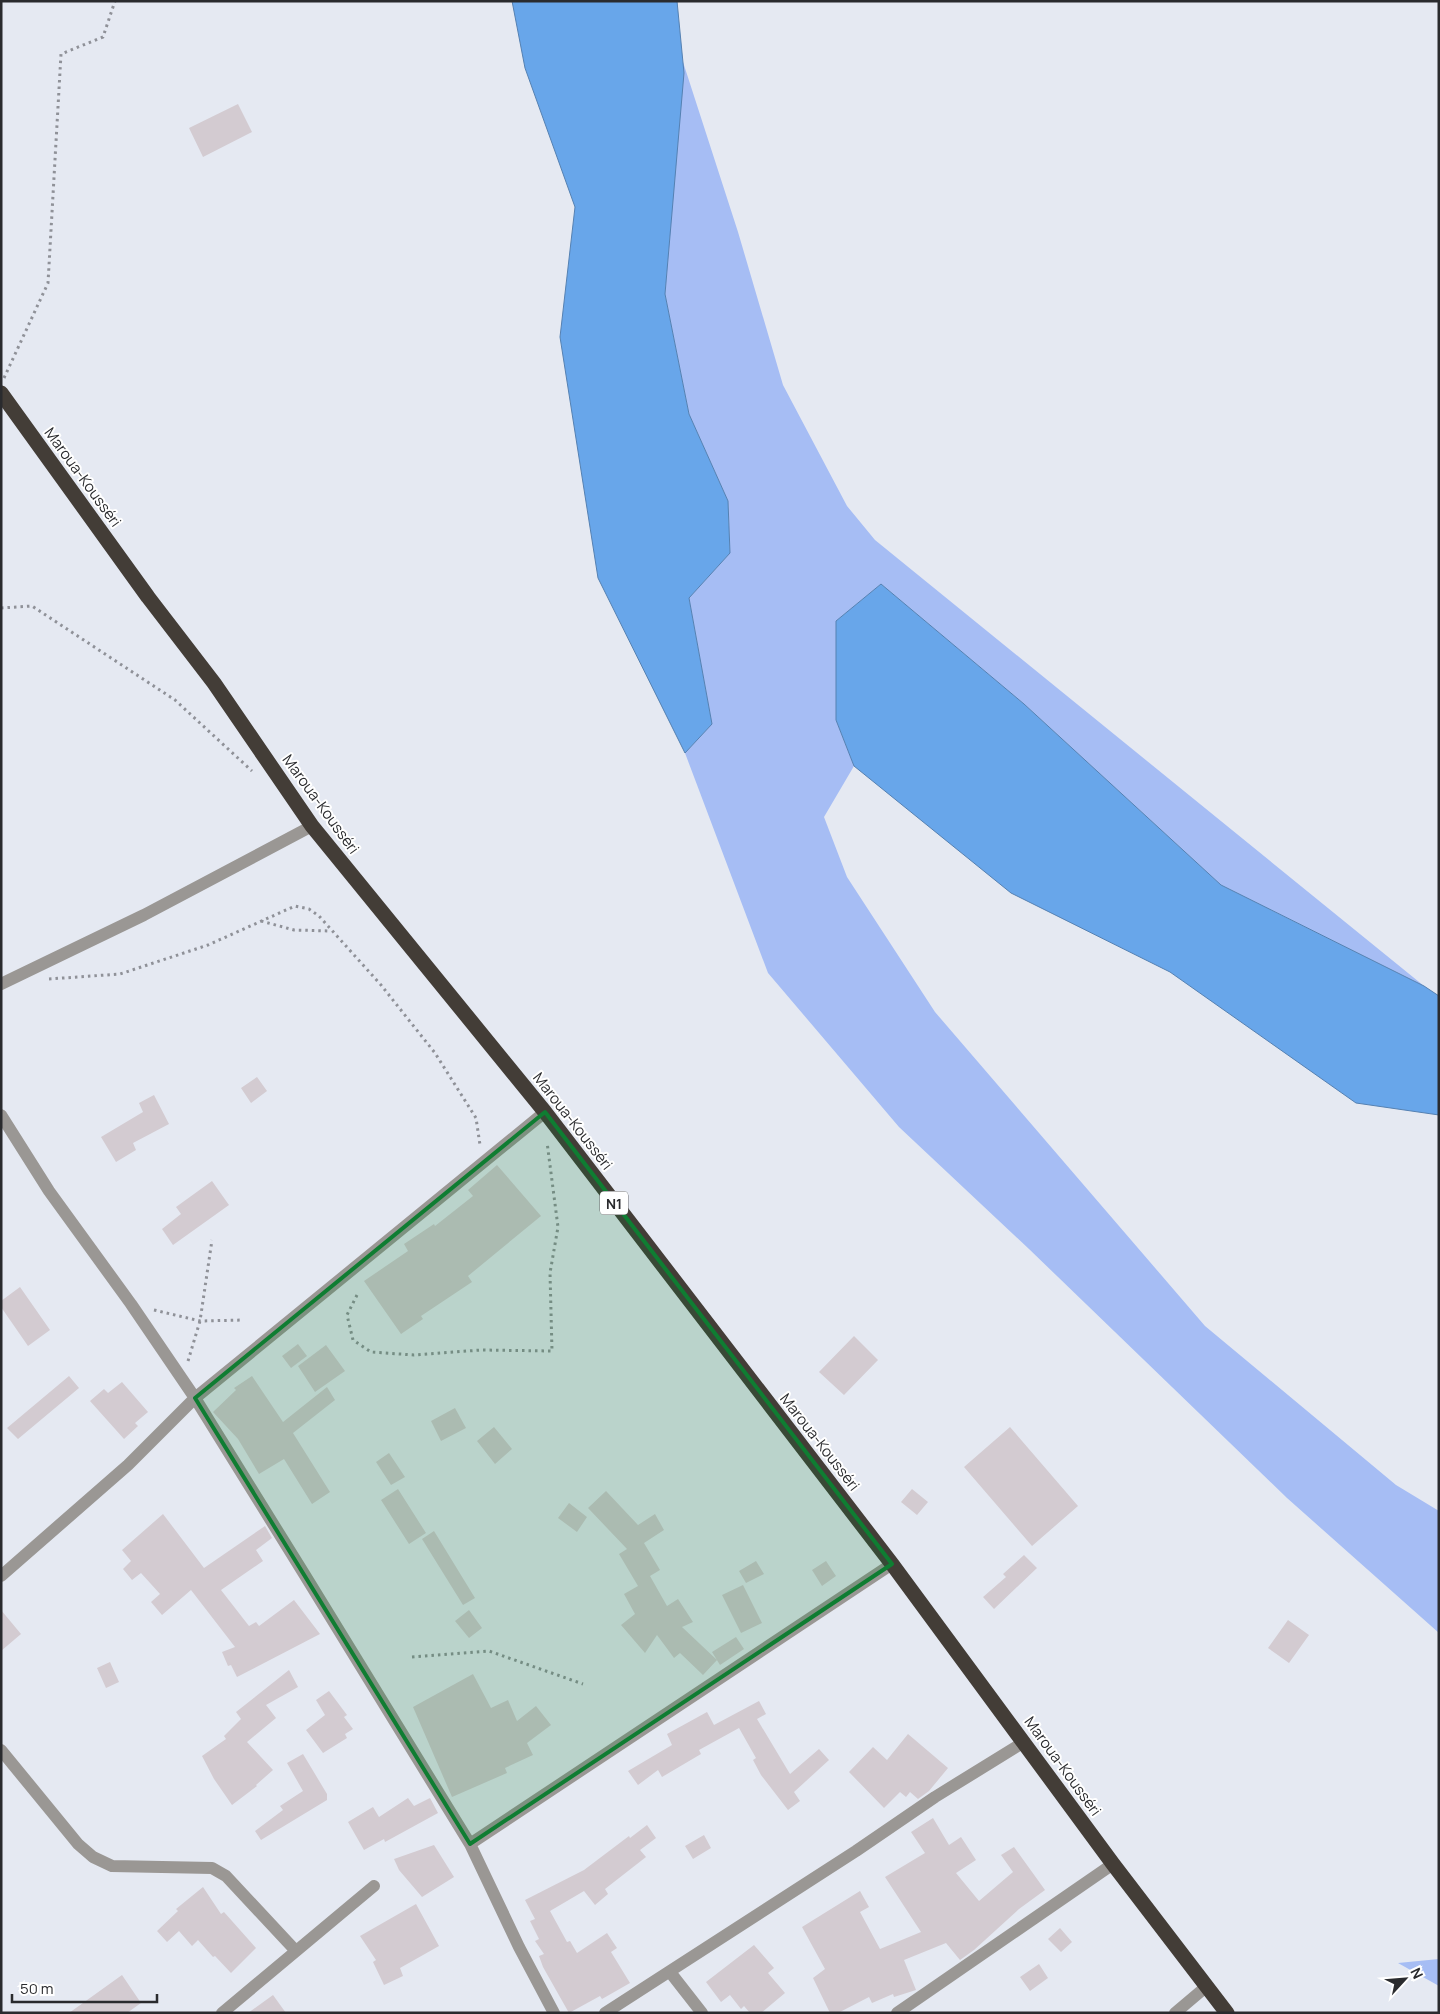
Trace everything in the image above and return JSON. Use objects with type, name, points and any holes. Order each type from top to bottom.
[{"type":"highway","name":"Maroua-Kousséri","points":[[1,393],[148,596],[214,683],[312,826],[545,1112],[892,1564],[1113,1864],[1227,2013]]},
{"type":"street","points":[[1,984],[144,915],[312,826]]},
{"type":"street","points":[[1,1576],[128,1466],[195,1398],[545,1112]]},
{"type":"street","points":[[1,1115],[49,1191],[131,1304],[195,1398],[470,1844],[519,1947],[554,2013]]},
{"type":"street","points":[[470,1844],[892,1564]]},
{"type":"street","points":[[605,2013],[856,1851],[935,1797],[1024,1742]]},
{"type":"street","points":[[1,1750],[78,1844],[93,1858],[112,1866],[212,1868],[226,1876],[295,1950]]},
{"type":"street","points":[[897,2013],[1113,1864]]},
{"type":"street","points":[[222,2013],[295,1950],[374,1886]]},
{"type":"street","points":[[670,1972],[702,2013]]},
{"type":"street","points":[[1175,2013],[1207,1986]]},
{"type":"path","points":[[1,383],[48,283],[61,54],[103,37],[115,1]]},
{"type":"path","points":[[1,608],[32,606],[175,700],[254,773]]},
{"type":"path","points":[[48,979],[120,974],[208,945],[296,906],[309,909],[319,916],[381,985],[435,1053],[476,1118],[482,1163]]},
{"type":"path","points":[[261,921],[294,930],[332,931]]},
{"type":"path","points":[[357,1295],[347,1315],[351,1332],[353,1340],[371,1352],[414,1355],[482,1350],[552,1351],[550,1273],[558,1227],[545,1112]]},
{"type":"path","points":[[182,1381],[200,1321],[212,1240]]},
{"type":"path","points":[[131,1304],[200,1321],[243,1320]]},
{"type":"path","points":[[412,1657],[489,1651],[583,1684]]},
{"type":"highlighted area","points":[[545,1112],[892,1564],[470,1844],[195,1398]]},
{"type":"shaded area","points":[[512,1],[677,1],[684,73],[665,294],[689,414],[728,501],[730,553],[689,598],[712,724],[685,753],[598,578],[560,337],[575,207],[525,68]]},
{"type":"shaded area","points":[[683,62],[738,232],[783,385],[847,506],[875,540],[1424,986],[1221,885],[1024,704],[881,584],[836,621],[836,720],[854,766],[824,817],[847,877],[935,1012],[1205,1326],[1396,1485],[1439,1511],[1439,1633],[1287,1498],[1029,1249],[899,1127],[768,973],[685,753],[712,724],[689,598],[730,553],[728,501],[689,414],[665,294]]},
{"type":"shaded area","points":[[881,584],[1024,704],[1221,885],[1424,986],[1439,996],[1439,1115],[1356,1103],[1170,972],[1011,893],[854,766],[836,720],[836,621]]},
{"type":"shaded area","points":[[1439,1959],[1439,1986],[1398,1963]]},
{"type":"building","points":[[238,104],[252,132],[203,157],[189,128]]},
{"type":"building","points":[[257,1077],[267,1091],[251,1103],[241,1088]]},
{"type":"building","points":[[154,1095],[169,1124],[133,1143],[136,1150],[116,1162],[101,1137],[143,1112],[139,1103]]},
{"type":"building","points":[[497,1165],[541,1216],[468,1276],[472,1282],[421,1316],[423,1319],[401,1334],[364,1281],[408,1251],[404,1244],[434,1224],[435,1226],[473,1196],[468,1190]]},
{"type":"building","points":[[212,1181],[229,1205],[173,1245],[162,1229],[181,1214],[176,1207]]},
{"type":"building","points":[[20,1287],[50,1330],[28,1346],[1,1307],[1,1301]]},
{"type":"building","points":[[854,1336],[878,1360],[844,1395],[819,1372]]},
{"type":"building","points":[[298,1344],[307,1356],[291,1368],[282,1356]]},
{"type":"building","points":[[326,1345],[345,1371],[315,1392],[298,1366]]},
{"type":"building","points":[[69,1376],[79,1388],[18,1439],[7,1428]]},
{"type":"building","points":[[252,1376],[283,1422],[327,1387],[335,1400],[293,1433],[330,1492],[312,1504],[284,1459],[259,1474],[238,1439],[213,1412],[236,1390],[234,1388]]},
{"type":"building","points":[[122,1382],[148,1412],[135,1423],[138,1426],[124,1439],[90,1401],[104,1389],[108,1393]]},
{"type":"building","points":[[455,1408],[466,1428],[441,1441],[431,1421]]},
{"type":"building","points":[[494,1427],[512,1449],[495,1464],[477,1441]]},
{"type":"building","points":[[1010,1427],[1078,1506],[1032,1546],[964,1467]]},
{"type":"building","points":[[389,1453],[405,1477],[391,1485],[376,1462]]},
{"type":"building","points":[[398,1489],[426,1533],[409,1544],[381,1500]]},
{"type":"building","points":[[912,1489],[928,1502],[917,1515],[901,1502]]},
{"type":"building","points":[[606,1491],[638,1525],[655,1514],[664,1530],[644,1543],[660,1570],[650,1576],[667,1606],[678,1599],[693,1622],[682,1627],[717,1660],[703,1675],[680,1653],[674,1658],[657,1635],[645,1653],[621,1625],[635,1614],[624,1594],[638,1586],[619,1554],[627,1549],[588,1508]]},
{"type":"building","points":[[569,1503],[587,1517],[577,1532],[558,1518]]},
{"type":"building","points":[[163,1514],[204,1568],[265,1526],[272,1538],[256,1550],[263,1561],[221,1590],[249,1626],[256,1622],[259,1626],[294,1600],[320,1634],[237,1677],[231,1665],[228,1666],[222,1652],[235,1647],[191,1590],[162,1615],[151,1602],[160,1594],[141,1573],[132,1580],[123,1569],[131,1561],[122,1550]]},
{"type":"building","points":[[434,1531],[475,1598],[463,1605],[422,1539]]},
{"type":"building","points":[[1024,1555],[1037,1568],[994,1609],[983,1597],[1006,1577],[1003,1574]]},
{"type":"building","points":[[756,1561],[764,1574],[746,1583],[739,1571]]},
{"type":"building","points":[[826,1561],[836,1576],[822,1586],[812,1570]]},
{"type":"building","points":[[743,1585],[762,1623],[741,1633],[722,1595]]},
{"type":"building","points":[[1,1610],[21,1634],[1,1651]]},
{"type":"building","points":[[469,1610],[482,1628],[469,1638],[455,1621]]},
{"type":"building","points":[[1288,1620],[1309,1635],[1289,1663],[1268,1648]]},
{"type":"building","points":[[736,1637],[744,1649],[720,1665],[712,1652]]},
{"type":"building","points":[[110,1662],[119,1682],[106,1688],[97,1668]]},
{"type":"building","points":[[289,1670],[298,1687],[266,1705],[276,1718],[247,1742],[273,1770],[257,1786],[232,1805],[214,1779],[202,1756],[226,1739],[224,1736],[241,1719],[236,1712]]},
{"type":"building","points":[[473,1674],[491,1708],[508,1700],[517,1721],[536,1706],[551,1725],[527,1743],[533,1755],[505,1768],[507,1773],[452,1797],[413,1707]]},
{"type":"building","points":[[329,1691],[347,1715],[344,1717],[353,1729],[345,1734],[347,1738],[323,1753],[306,1730],[325,1715],[316,1700]]},
{"type":"building","points":[[759,1701],[766,1714],[757,1719],[790,1774],[819,1749],[829,1760],[794,1792],[800,1801],[788,1810],[761,1775],[753,1760],[756,1758],[739,1728],[699,1750],[701,1754],[662,1777],[658,1770],[638,1785],[628,1771],[672,1745],[667,1734],[707,1712],[714,1725]]},
{"type":"building","points":[[908,1734],[948,1768],[929,1791],[918,1799],[910,1792],[906,1797],[900,1792],[884,1808],[849,1772],[873,1747],[887,1760]]},
{"type":"building","points":[[303,1754],[327,1794],[327,1800],[261,1840],[255,1831],[283,1810],[280,1806],[303,1791],[287,1763]]},
{"type":"building","points":[[408,1798],[414,1806],[430,1798],[438,1813],[385,1842],[384,1839],[364,1850],[348,1822],[373,1807],[379,1817]]},
{"type":"building","points":[[933,1818],[949,1845],[961,1837],[976,1860],[956,1873],[979,1901],[1013,1872],[1001,1855],[1014,1847],[1045,1890],[1019,1909],[974,1950],[960,1960],[946,1943],[904,1960],[916,1990],[894,1997],[893,1994],[872,2003],[869,1997],[838,2013],[830,2013],[813,1978],[825,1969],[802,1927],[860,1891],[869,1907],[860,1912],[880,1949],[921,1932],[885,1877],[925,1853],[911,1832]]},
{"type":"building","points":[[647,1825],[656,1838],[640,1850],[646,1857],[605,1889],[608,1894],[595,1905],[584,1891],[550,1911],[567,1942],[570,1941],[577,1953],[607,1933],[617,1948],[611,1952],[630,1983],[602,1999],[600,1996],[569,2013],[543,1967],[539,1956],[544,1954],[535,1941],[539,1939],[530,1921],[535,1919],[525,1900],[584,1870],[629,1836],[630,1838]]},
{"type":"building","points":[[704,1835],[711,1848],[693,1859],[685,1846]]},
{"type":"building","points":[[434,1845],[454,1877],[422,1897],[399,1870],[394,1859]]},
{"type":"building","points":[[203,1887],[221,1914],[224,1912],[256,1948],[231,1973],[198,1940],[192,1946],[179,1931],[167,1942],[157,1931],[178,1911],[176,1909]]},
{"type":"building","points":[[416,1904],[439,1946],[400,1968],[403,1976],[384,1985],[373,1962],[376,1960],[360,1936]]},
{"type":"building","points":[[1060,1928],[1072,1942],[1061,1952],[1048,1939]]},
{"type":"building","points":[[754,1945],[774,1968],[768,1973],[785,1993],[761,2013],[750,2013],[744,2006],[741,2009],[730,1995],[721,2002],[706,1982]]},
{"type":"building","points":[[1039,1964],[1048,1978],[1030,1991],[1020,1977]]},
{"type":"building","points":[[122,1975],[141,2003],[127,2013],[69,2013]]},
{"type":"building","points":[[273,1995],[286,2013],[248,2013]]}]
